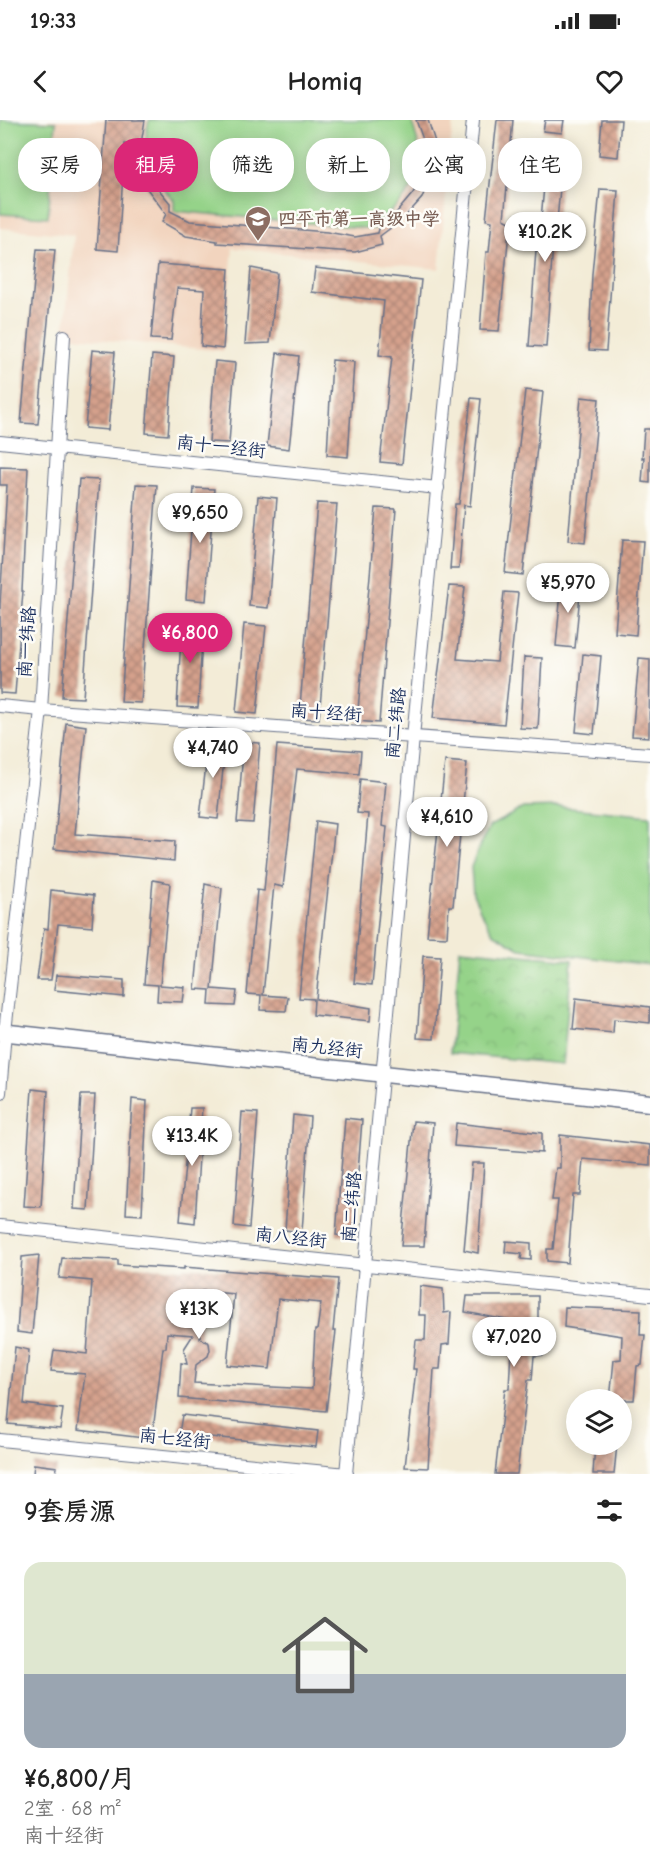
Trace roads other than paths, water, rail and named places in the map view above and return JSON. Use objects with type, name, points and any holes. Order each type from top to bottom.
[{"type":"main road","name":"南九经街","points":[[2,1032],[650,1103]]},
{"type":"street","name":"南二纬路","points":[[346,1474],[413,737],[473,120]]},
{"type":"street","name":"南一纬路","points":[[0,1093],[2,1032],[41,710],[64,336]]},
{"type":"street","name":"南十一经街","points":[[0,442],[438,488]]},
{"type":"street","name":"南十经街","points":[[0,706],[650,754]]},
{"type":"street","name":"南八经街","points":[[0,1226],[650,1295]]},
{"type":"street","name":"南七经街","points":[[0,1440],[346,1474]]},
{"type":"place","name":"四平市第一高级中学","points":[[258,242]]}]
